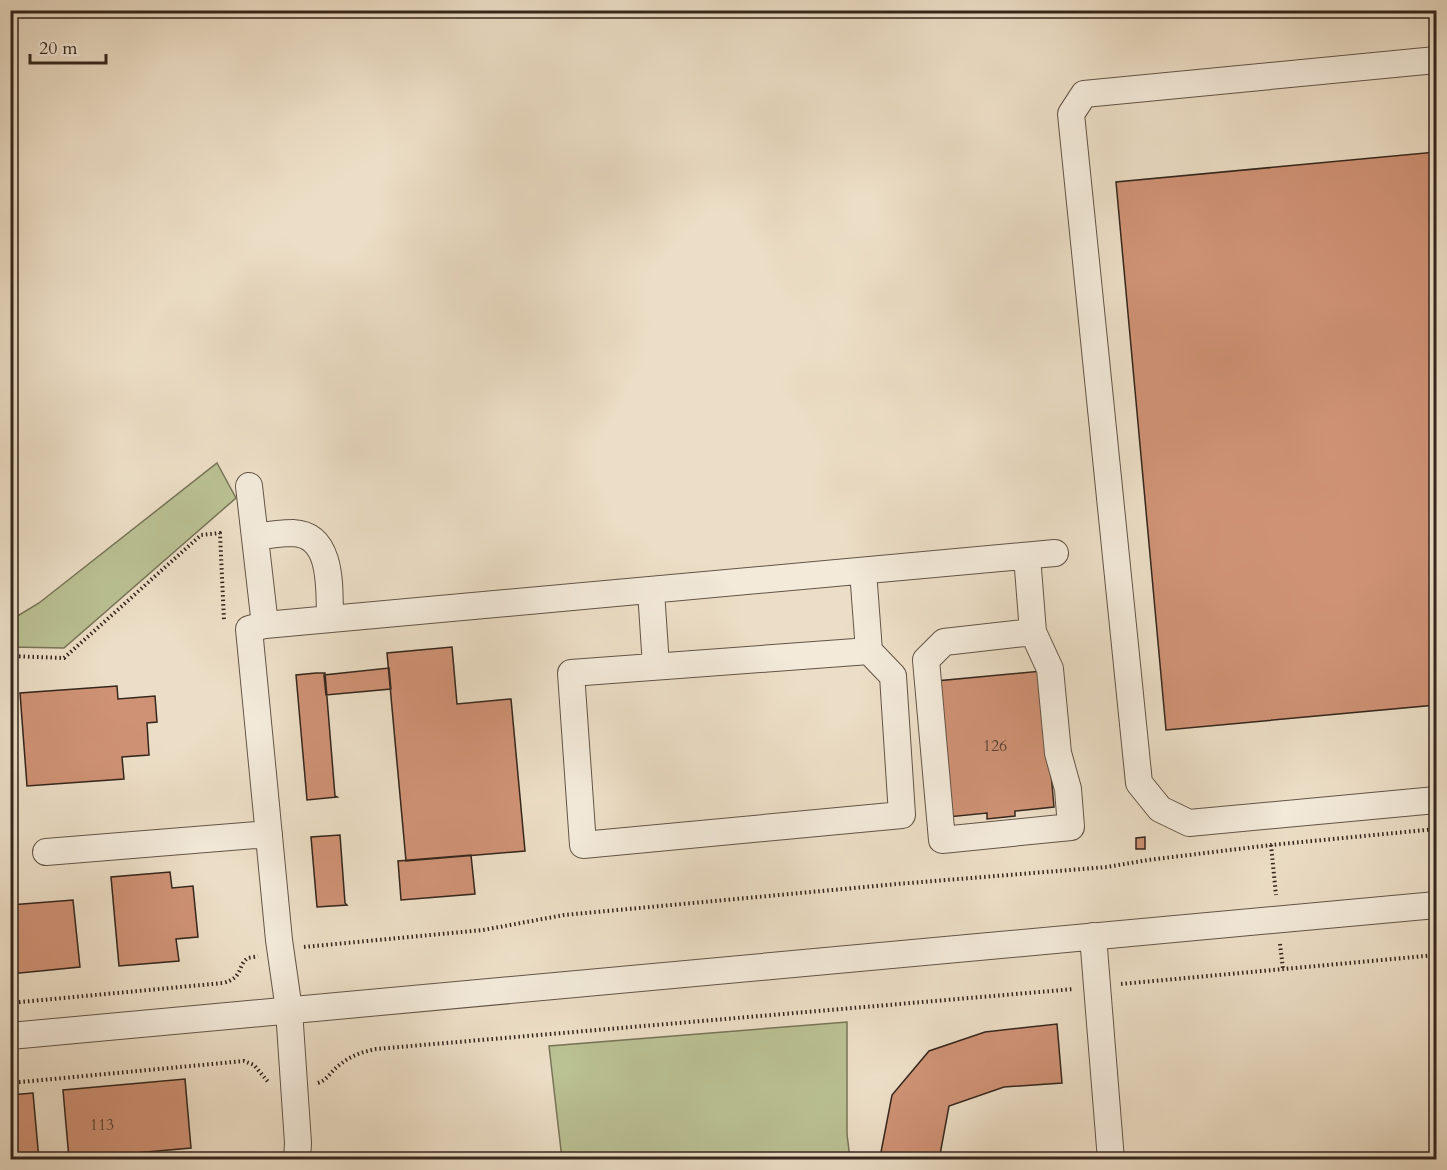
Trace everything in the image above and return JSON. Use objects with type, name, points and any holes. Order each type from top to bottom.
[{"type":"street","points":[[1437,60],[1084,94],[1071,114],[1139,783],[1160,809],[1189,823],[1437,800]]},
{"type":"street","points":[[249,486],[266,625]]},
{"type":"street","points":[[255,537],[294,533],[307,536],[316,542],[327,562],[330,619]]},
{"type":"street","points":[[297,1160],[298,1143],[289,1010],[280,952],[249,629],[266,625],[1055,553]]},
{"type":"street","points":[[1027,556],[1033,632],[1050,669],[1058,753],[1068,789],[1071,827],[942,840],[926,660],[944,642],[1033,632]]},
{"type":"street","points":[[863,571],[869,651],[893,676],[902,815],[583,845],[571,673],[869,651]]},
{"type":"street","points":[[651,591],[656,666]]},
{"type":"street","points":[[46,852],[268,834]]},
{"type":"street","points":[[10,1036],[1437,905]]},
{"type":"street","points":[[1093,936],[1111,1160]]},
{"type":"path","points":[[10,656],[64,658],[201,535],[220,533],[224,628]]},
{"type":"path","points":[[10,1003],[223,983],[232,981],[238,976],[245,961],[249,958],[306,947],[483,930],[564,915],[1107,867],[1271,845],[1437,829]]},
{"type":"path","points":[[10,1083],[244,1061],[254,1065],[269,1083],[278,1085],[322,1082],[334,1069],[351,1057],[376,1049],[1098,987],[1437,955]]},
{"type":"green space","points":[[217,463],[236,498],[64,648],[11,647],[11,620],[39,603]]},
{"type":"green space","points":[[847,1022],[847,1134],[850,1159],[562,1159],[549,1046]]},
{"type":"building","points":[[1436,152],[1436,705],[1166,730],[1116,182]]},
{"type":"building","points":[[452,647],[457,704],[511,699],[525,851],[406,861],[387,653]]},
{"type":"building","points":[[389,668],[391,689],[326,695],[324,675]]},
{"type":"building","points":[[1042,671],[1054,807],[1015,811],[1015,816],[987,819],[987,813],[948,817],[936,681]]},
{"type":"building","points":[[325,673],[335,796],[337,797],[307,800],[296,675]]},
{"type":"building","points":[[117,686],[118,699],[155,696],[157,722],[147,723],[149,755],[122,757],[124,779],[27,786],[20,693]]},
{"type":"building","points":[[340,835],[347,905],[317,907],[311,837]]},
{"type":"building","points":[[1145,837],[1145,849],[1136,849],[1136,838]]},
{"type":"building","points":[[471,855],[475,894],[401,900],[398,861]]},
{"type":"building","points":[[170,872],[172,888],[193,886],[198,937],[176,939],[179,961],[119,966],[111,877]]},
{"type":"building","points":[[73,900],[80,967],[10,974],[10,905]]},
{"type":"building","points":[[1057,1024],[1062,1083],[1004,1087],[949,1106],[939,1160],[882,1160],[881,1152],[892,1095],[929,1051],[985,1032]]},
{"type":"building","points":[[185,1079],[191,1148],[69,1159],[63,1090]]},
{"type":"building","points":[[33,1093],[39,1160],[10,1160],[10,1095]]}]
